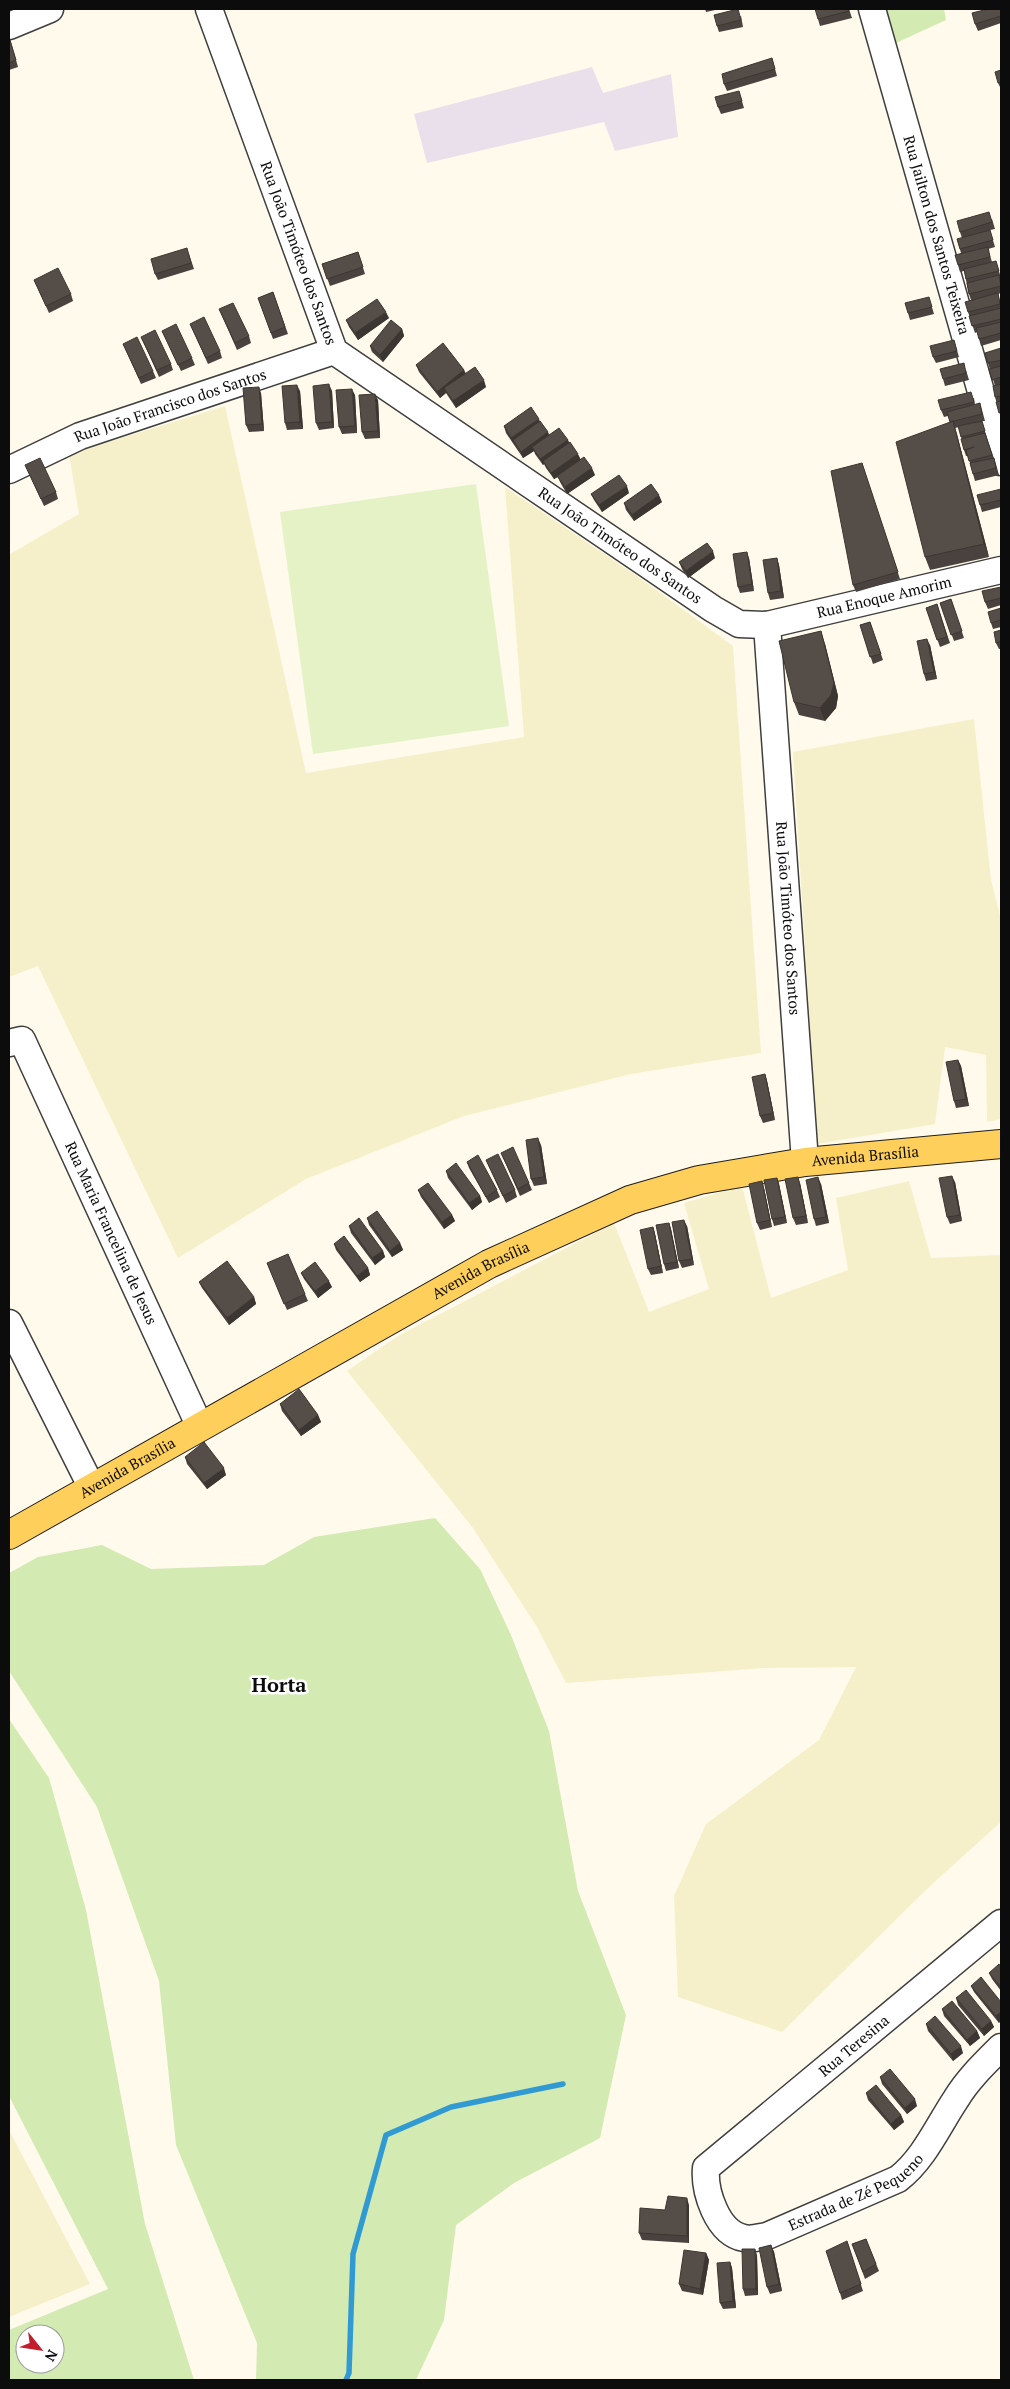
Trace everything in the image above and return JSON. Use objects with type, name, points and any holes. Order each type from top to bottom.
[{"type":"main road","name":"Avenida Brasília","points":[[9,1535],[489,1264],[630,1200],[699,1180],[805,1162],[1001,1144]]},
{"type":"street","points":[[9,26],[50,9]]},
{"type":"street","name":"Rua João Timóteo dos Santos","points":[[209,9],[334,351],[713,609],[739,624],[767,624],[805,1162]]},
{"type":"street","name":"Rua Jailton dos Santos Teixeira","points":[[872,9],[1001,462]]},
{"type":"street","name":"Rua João Francisco dos Santos","points":[[9,470],[80,436],[334,351]]},
{"type":"street","name":"Rua Enoque Amorim","points":[[767,624],[1001,570]]},
{"type":"street","name":"Rua Maria Francelina de Jesus","points":[[15,1041],[200,1427]]},
{"type":"street","points":[[9,1323],[92,1488]]},
{"type":"street","name":"Rua Teresina","points":[[706,2168],[1001,1923]]},
{"type":"street","name":"Estrada de Zé Pequeno","points":[[706,2168],[705,2179],[708,2192],[726,2228],[745,2239],[767,2236],[784,2230],[903,2175],[928,2144],[970,2080],[1001,2047]]},
{"type":"shaded area","points":[[592,67],[603,93],[671,74],[678,137],[615,151],[604,122],[427,163],[414,114]]},
{"type":"shaded area","points":[[225,406],[306,773],[524,737],[505,487],[637,576],[733,646],[761,1053],[631,1074],[464,1116],[306,1179],[178,1258],[38,966],[9,977],[9,551],[10,554],[79,514],[69,454]]},
{"type":"shaded area","points":[[974,719],[991,880],[1001,919],[1001,1119],[987,1122],[986,1055],[945,1047],[935,1124],[817,1144],[793,752]]},
{"type":"shaded area","points":[[909,1181],[931,1258],[1001,1255],[1001,1822],[930,1886],[782,2032],[678,1997],[674,1896],[706,1824],[819,1740],[856,1667],[765,1668],[566,1683],[537,1627],[473,1528],[347,1371],[398,1336],[614,1223],[649,1312],[709,1289],[684,1203],[742,1186],[771,1298],[848,1270],[836,1198]]},
{"type":"shaded area","points":[[9,2130],[90,2284],[9,2317]]},
{"type":"green space","points":[[879,9],[944,9],[946,20],[896,43]]},
{"type":"green space","points":[[476,484],[509,726],[313,754],[280,512]]},
{"type":"green space","points":[[435,1518],[480,1569],[511,1635],[549,1731],[578,1891],[626,2015],[600,2138],[514,2183],[456,2225],[444,2320],[416,2380],[256,2380],[257,2343],[176,2145],[159,1981],[97,1807],[9,1671],[9,1573],[38,1557],[102,1545],[151,1569],[264,1565],[314,1537]]},
{"type":"green space","points":[[9,1719],[49,1778],[86,1910],[145,2224],[194,2380],[9,2380],[9,2330],[15,2328],[15,2374],[65,2374],[65,2324],[23,2324],[108,2289],[9,2096]]},
{"type":"building","points":[[738,9],[741,20],[717,26],[714,15]]},
{"type":"building","points":[[815,9],[848,9],[849,11],[818,19]]},
{"type":"building","points":[[988,9],[1001,9],[1001,16],[975,24],[972,13]]},
{"type":"building","points":[[9,37],[16,60],[9,63]]},
{"type":"building","points":[[772,58],[775,69],[724,84],[722,74]]},
{"type":"building","points":[[1001,70],[1001,82],[998,83],[995,72]]},
{"type":"building","points":[[739,91],[742,101],[718,107],[715,97]]},
{"type":"building","points":[[989,212],[992,222],[960,232],[957,221]]},
{"type":"building","points":[[990,230],[993,240],[960,249],[957,239]]},
{"type":"building","points":[[988,247],[990,257],[958,265],[955,255]]},
{"type":"building","points":[[187,248],[191,263],[155,274],[151,259]]},
{"type":"building","points":[[358,252],[363,267],[327,279],[322,264]]},
{"type":"building","points":[[996,261],[999,271],[966,279],[964,269]]},
{"type":"building","points":[[58,268],[71,294],[46,306],[34,280]]},
{"type":"building","points":[[999,275],[1001,286],[969,294],[967,283]]},
{"type":"building","points":[[273,292],[285,327],[271,333],[258,298]]},
{"type":"building","points":[[998,293],[1000,304],[968,312],[965,302]]},
{"type":"building","points":[[929,297],[932,307],[908,313],[905,303]]},
{"type":"building","points":[[377,299],[386,312],[355,333],[346,320]]},
{"type":"building","points":[[233,303],[249,336],[235,343],[219,309]]},
{"type":"building","points":[[1001,308],[1001,319],[972,326],[969,316]]},
{"type":"building","points":[[204,317],[220,351],[206,358],[190,324]]},
{"type":"building","points":[[391,320],[402,329],[380,355],[370,346]]},
{"type":"building","points":[[1001,322],[1001,333],[979,339],[976,328]]},
{"type":"building","points":[[176,324],[192,358],[178,365],[162,331]]},
{"type":"building","points":[[155,330],[171,364],[157,370],[141,337]]},
{"type":"building","points":[[137,337],[153,371],[139,378],[123,344]]},
{"type":"building","points":[[954,340],[957,351],[933,357],[930,346]]},
{"type":"building","points":[[443,343],[464,370],[437,392],[416,365]]},
{"type":"building","points":[[1001,348],[1001,360],[988,363],[985,353]]},
{"type":"building","points":[[964,363],[966,373],[943,379],[940,369]]},
{"type":"building","points":[[1001,366],[1001,377],[992,380],[989,369]]},
{"type":"building","points":[[475,367],[484,380],[453,401],[444,388]]},
{"type":"building","points":[[329,384],[332,422],[316,423],[313,386]]},
{"type":"building","points":[[1001,384],[1001,396],[995,397],[993,386]]},
{"type":"building","points":[[297,385],[300,422],[285,423],[282,386]]},
{"type":"building","points":[[259,387],[262,424],[246,425],[243,388]]},
{"type":"building","points":[[352,389],[355,426],[339,427],[336,390]]},
{"type":"building","points":[[971,392],[974,402],[941,410],[938,400]]},
{"type":"building","points":[[375,394],[378,431],[362,432],[359,395]]},
{"type":"building","points":[[1001,401],[1001,412],[999,413],[996,402]]},
{"type":"building","points":[[980,403],[982,414],[950,422],[947,412]]},
{"type":"building","points":[[531,407],[539,419],[511,438],[504,426]]},
{"type":"building","points":[[540,421],[548,432],[521,452],[513,440]]},
{"type":"building","points":[[953,421],[984,544],[925,557],[896,442]]},
{"type":"building","points":[[982,421],[985,431],[961,437],[958,426]]},
{"type":"building","points":[[559,428],[568,440],[540,459],[532,447]]},
{"type":"building","points":[[985,433],[992,455],[969,461],[966,450],[974,447],[964,450],[961,439]]},
{"type":"building","points":[[570,442],[578,454],[551,473],[543,461]]},
{"type":"building","points":[[584,457],[592,468],[565,487],[557,476]]},
{"type":"building","points":[[40,458],[56,492],[41,499],[25,465]]},
{"type":"building","points":[[994,458],[996,468],[973,474],[970,463]]},
{"type":"building","points":[[862,463],[898,572],[853,585],[831,471]]},
{"type":"building","points":[[619,475],[627,486],[599,505],[591,494]]},
{"type":"building","points":[[651,484],[659,495],[632,515],[624,503]]},
{"type":"building","points":[[1001,489],[1001,500],[980,505],[977,495]]},
{"type":"building","points":[[707,543],[713,551],[686,571],[679,562]]},
{"type":"building","points":[[747,552],[752,584],[738,587],[733,554]]},
{"type":"building","points":[[777,558],[781,591],[768,593],[763,560]]},
{"type":"building","points":[[1001,587],[1001,598],[985,602],[982,591]]},
{"type":"building","points":[[951,599],[962,631],[951,635],[940,603]]},
{"type":"building","points":[[937,604],[947,637],[937,640],[926,608]]},
{"type":"building","points":[[1001,608],[1001,620],[991,623],[988,612]]},
{"type":"building","points":[[870,622],[881,654],[870,657],[860,625]]},
{"type":"building","points":[[1001,630],[1001,641],[996,643],[994,632]]},
{"type":"building","points":[[821,631],[834,683],[831,695],[820,708],[794,702],[779,641]]},
{"type":"building","points":[[927,639],[934,672],[924,674],[917,641]]},
{"type":"building","points":[[958,1060],[966,1099],[954,1101],[946,1062]]},
{"type":"building","points":[[765,1074],[773,1113],[760,1116],[752,1077]]},
{"type":"building","points":[[538,1138],[544,1177],[531,1179],[526,1140]]},
{"type":"building","points":[[513,1147],[529,1183],[518,1189],[501,1153]]},
{"type":"building","points":[[498,1154],[515,1190],[503,1196],[486,1160]]},
{"type":"building","points":[[478,1155],[497,1190],[486,1197],[467,1162]]},
{"type":"building","points":[[456,1163],[480,1196],[469,1203],[446,1171]]},
{"type":"building","points":[[952,1176],[960,1215],[947,1217],[939,1178]]},
{"type":"building","points":[[798,1177],[806,1216],[793,1218],[785,1179]]},
{"type":"building","points":[[818,1177],[826,1217],[814,1219],[806,1180]]},
{"type":"building","points":[[777,1178],[785,1217],[772,1219],[764,1180]]},
{"type":"building","points":[[762,1181],[770,1220],[757,1223],[749,1184]]},
{"type":"building","points":[[428,1183],[452,1215],[442,1222],[418,1190]]},
{"type":"building","points":[[377,1211],[400,1243],[390,1251],[367,1218]]},
{"type":"building","points":[[359,1218],[383,1251],[372,1258],[349,1226]]},
{"type":"building","points":[[684,1220],[692,1259],[679,1261],[672,1222]]},
{"type":"building","points":[[669,1223],[677,1262],[664,1264],[656,1225]]},
{"type":"building","points":[[653,1227],[661,1266],[648,1269],[640,1230]]},
{"type":"building","points":[[344,1236],[368,1268],[357,1276],[334,1244]]},
{"type":"building","points":[[288,1254],[305,1294],[284,1304],[267,1263]]},
{"type":"building","points":[[227,1261],[254,1297],[227,1318],[199,1282]]},
{"type":"building","points":[[315,1262],[329,1281],[315,1291],[301,1273]]},
{"type":"building","points":[[299,1389],[318,1415],[299,1430],[280,1404]]},
{"type":"building","points":[[204,1442],[224,1468],[204,1483],[185,1457]]},
{"type":"building","points":[[999,1964],[1001,1967],[1001,1987],[989,1973]]},
{"type":"building","points":[[981,1977],[1001,2002],[1001,2012],[996,2016],[971,1986]]},
{"type":"building","points":[[966,1990],[991,2021],[982,2029],[956,1998]]},
{"type":"building","points":[[952,2001],[977,2031],[967,2040],[942,2009]]},
{"type":"building","points":[[935,2016],[961,2046],[951,2054],[926,2024]]},
{"type":"building","points":[[890,2069],[915,2099],[905,2108],[880,2077]]},
{"type":"building","points":[[876,2085],[901,2115],[891,2124],[866,2093]]},
{"type":"building","points":[[668,2196],[687,2198],[687,2236],[639,2233],[640,2208],[665,2210]]},
{"type":"building","points":[[866,2239],[876,2264],[863,2272],[852,2244]]},
{"type":"building","points":[[847,2241],[861,2284],[840,2293],[826,2251]]},
{"type":"building","points":[[771,2245],[779,2284],[767,2287],[759,2248]]},
{"type":"building","points":[[742,2249],[755,2249],[756,2289],[743,2289]]},
{"type":"building","points":[[684,2250],[706,2253],[700,2289],[679,2284]]},
{"type":"building","points":[[730,2262],[733,2301],[720,2303],[717,2263]]},
{"type":"waterway","points":[[346,2380],[349,2373],[353,2254],[386,2135],[451,2107],[563,2084]]},
{"type":"district","name":"Horta","points":[[279,1685]]}]
